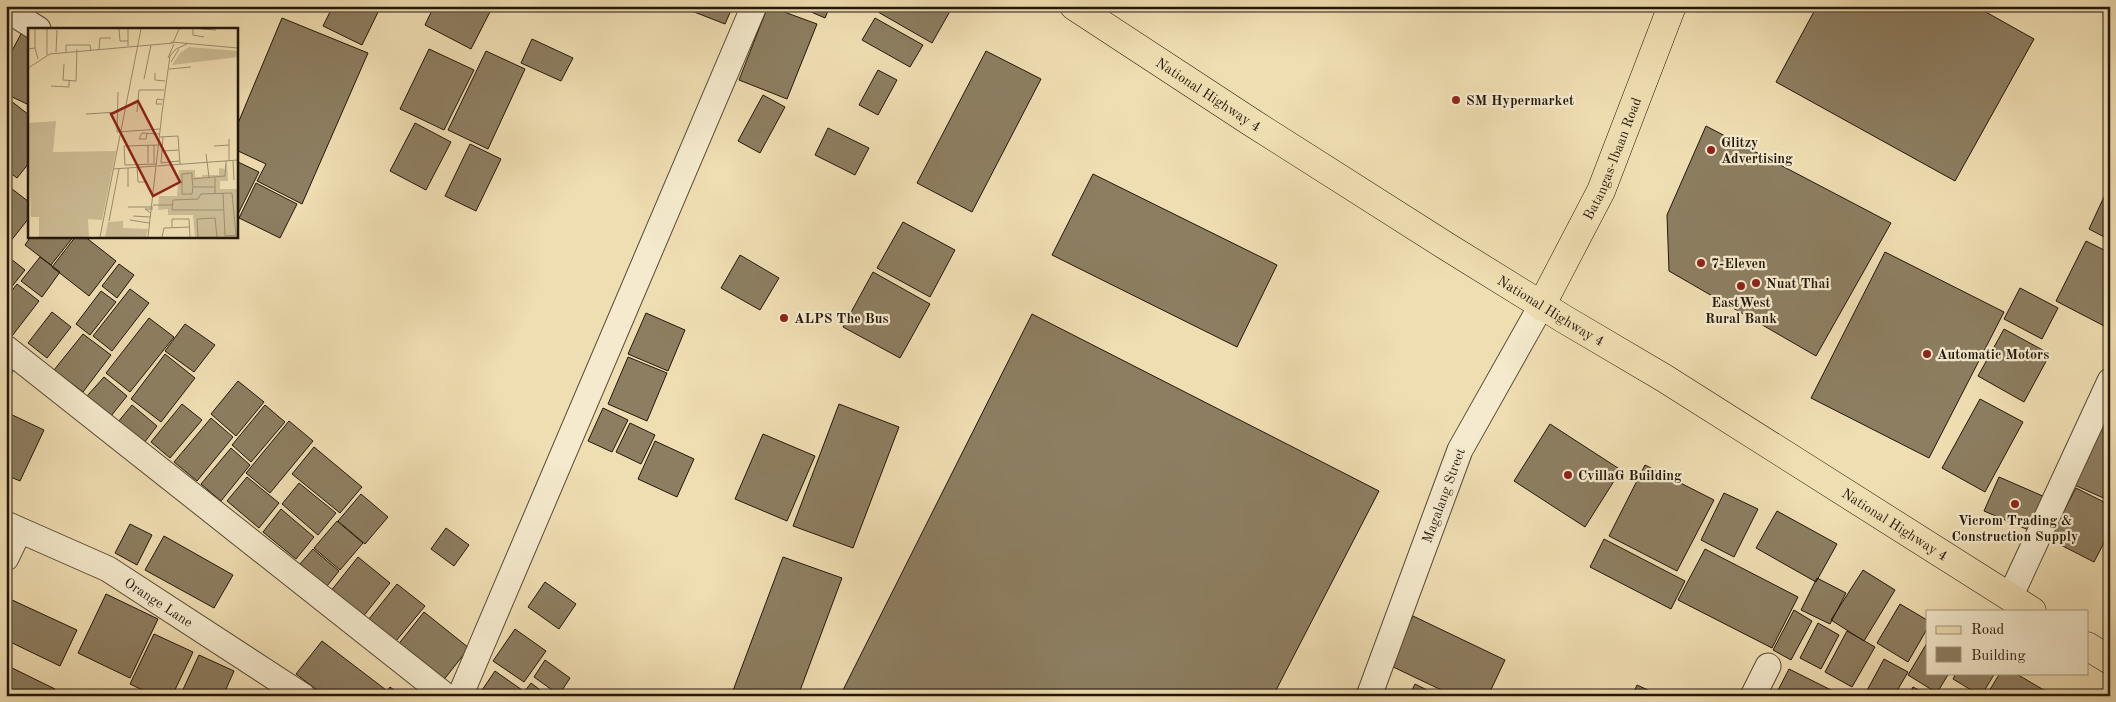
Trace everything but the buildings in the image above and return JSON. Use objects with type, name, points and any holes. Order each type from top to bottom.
[{"type":"main road","name":"National Highway 4","points":[[1074,6],[1262,129],[1542,306],[1664,378],[2021,604]]},
{"type":"main road","name":"Batangas-Ibaan Road","points":[[1542,306],[1601,191],[1672,6]]},
{"type":"main road","points":[[2088,647],[2110,660]]},
{"type":"street","points":[[460,696],[754,6]]},
{"type":"street","points":[[6,9],[36,28]]},
{"type":"street","name":"Magalang Street","points":[[1370,696],[1460,450],[1542,306]]},
{"type":"street","points":[[6,348],[446,696]]},
{"type":"street","points":[[2021,604],[2110,381]]},
{"type":"street","points":[[6,558],[12,527]]},
{"type":"street","name":"Orange Lane","points":[[12,527],[108,570],[303,696]]},
{"type":"street","points":[[1753,696],[1768,666]]},
{"type":"place","name":"SM Hypermarket","points":[[1456,100]]},
{"type":"place","name":"Glitzy Advertising","points":[[1711,150]]},
{"type":"place","name":"7-Eleven","points":[[1701,263]]},
{"type":"place","name":"Nuat Thai","points":[[1756,283]]},
{"type":"place","name":"EastWest Rural Bank","points":[[1741,286]]},
{"type":"place","name":"ALPS The Bus","points":[[784,318]]},
{"type":"place","name":"Automatic Motors","points":[[1927,354]]},
{"type":"place","name":"CvillaG Building","points":[[1568,475]]},
{"type":"place","name":"Vicrom Trading & Construction Supply","points":[[2015,504]]}]
